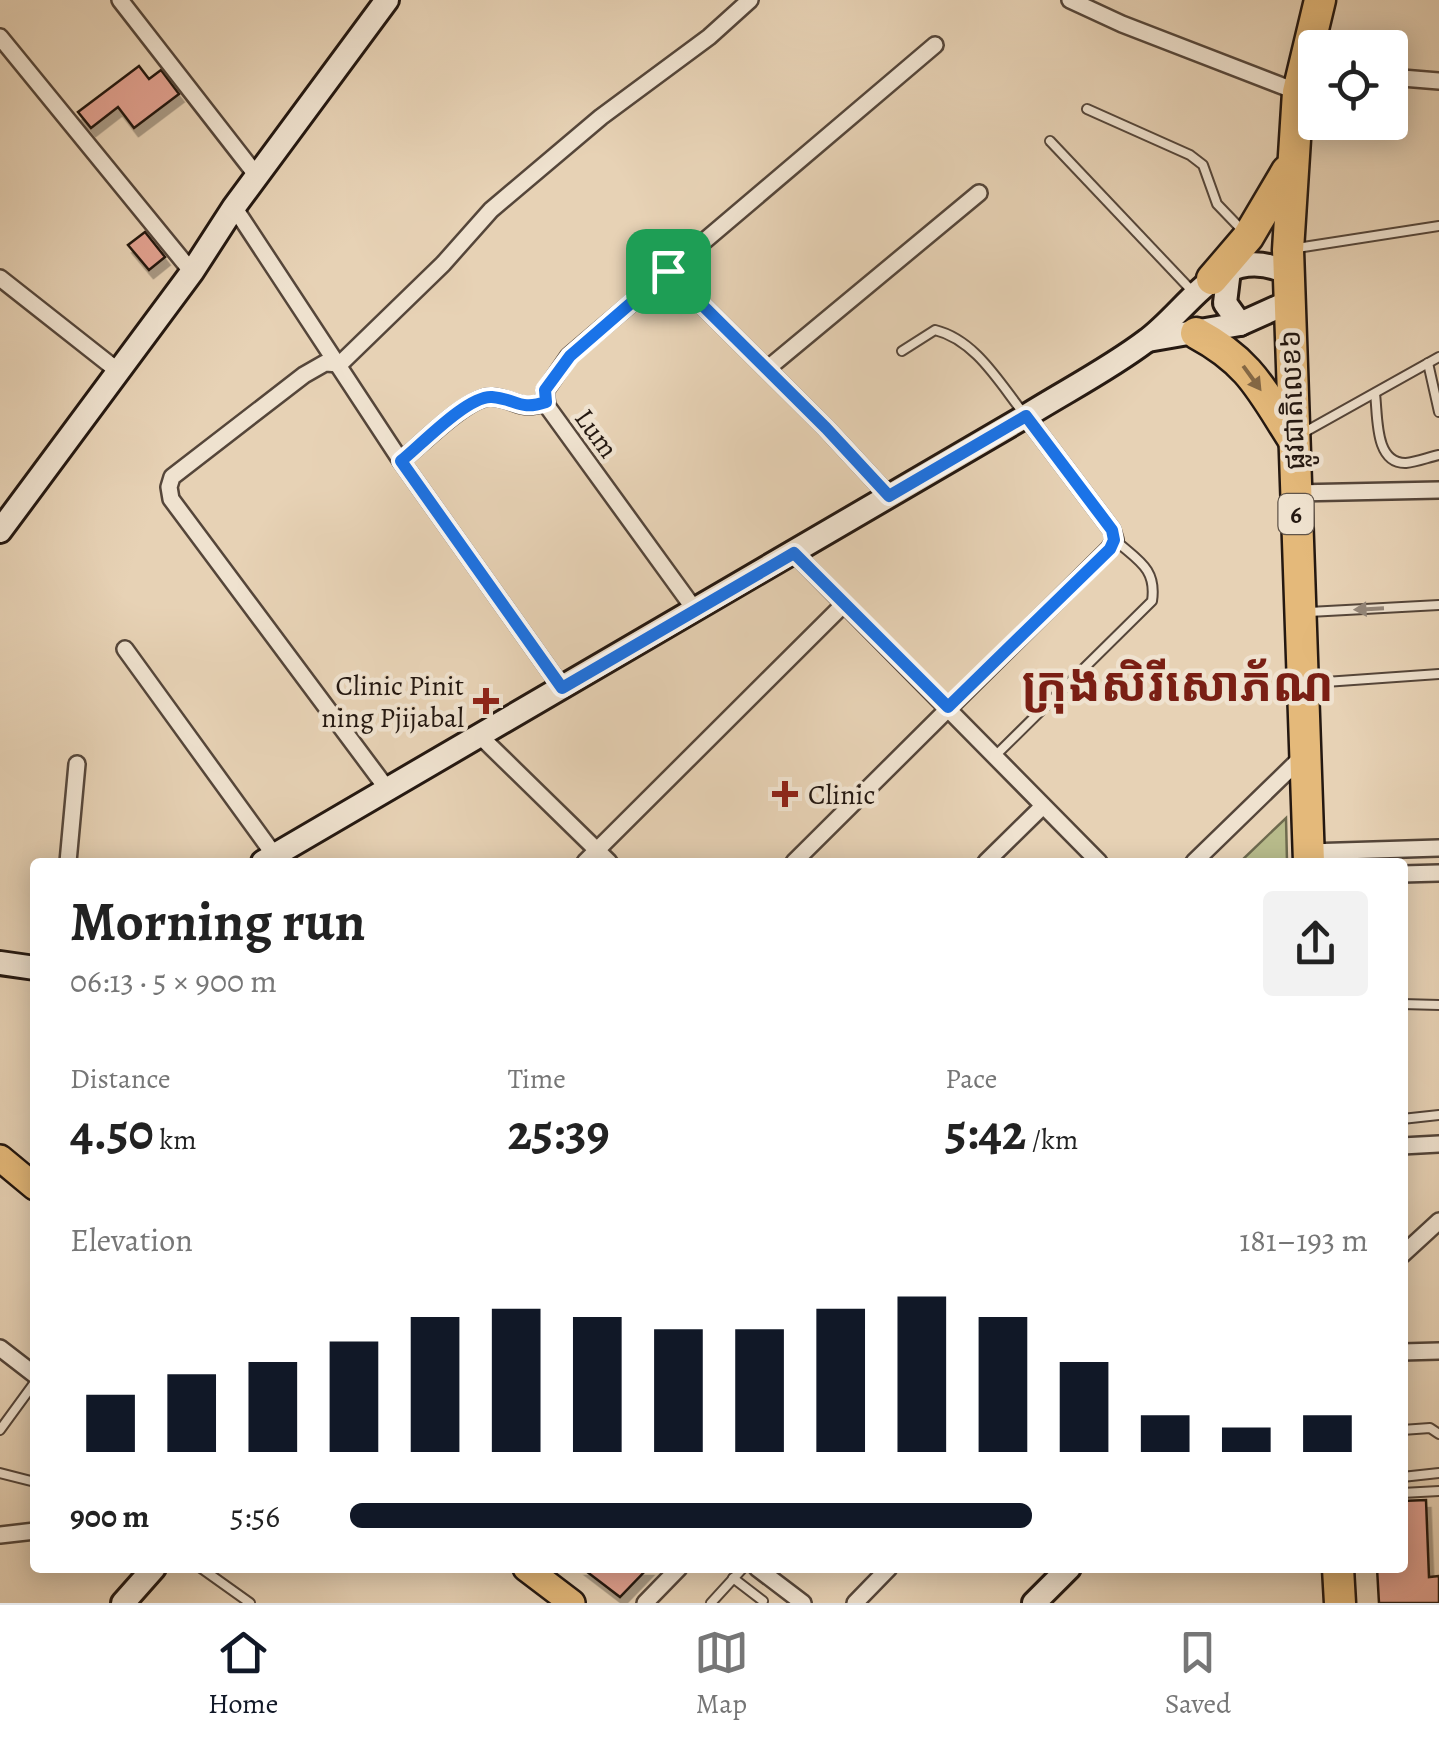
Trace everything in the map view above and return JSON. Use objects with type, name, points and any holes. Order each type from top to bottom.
[{"type":"highway","name":"ផ្លូវជាតិលេខ៦","points":[[1314,30],[1320,0]]},
{"type":"highway","name":"ផ្លូវជាតិលេខ៦","points":[[1298,121],[1291,164],[1288,275],[1308,857]]},
{"type":"highway","points":[[1212,281],[1248,237],[1291,164]]},
{"type":"highway","points":[[1196,334],[1228,350],[1246,368],[1293,438]]},
{"type":"highway","points":[[1338,1573],[1340,1603]]},
{"type":"main road","points":[[0,530],[192,272],[234,207],[386,0]]},
{"type":"main road","points":[[271,858],[1026,416],[1148,340],[1212,281],[1248,262],[1270,264],[1288,275],[1240,324],[1148,340]]},
{"type":"main road","points":[[1212,281],[1240,324]]},
{"type":"main road","points":[[0,962],[30,967]]},
{"type":"main road","points":[[0,1158],[30,1183]]},
{"type":"main road","points":[[123,1603],[146,1573]]},
{"type":"main road","points":[[1034,1603],[1064,1573]]},
{"type":"street","points":[[120,0],[257,176]]},
{"type":"street","points":[[388,790],[171,499],[168,487],[172,477],[304,375],[325,363],[340,364],[492,210],[601,117],[708,37],[750,0]]},
{"type":"street","points":[[1070,0],[1122,24],[1298,76]]},
{"type":"street","points":[[0,37],[192,272]]},
{"type":"street","name":"Lum","points":[[695,610],[546,402],[545,390],[570,356],[936,44]]},
{"type":"street","points":[[1408,79],[1439,82]]},
{"type":"street","points":[[767,369],[979,194]]},
{"type":"street","points":[[234,207],[401,461],[562,688]]},
{"type":"street","points":[[668,271],[889,496]]},
{"type":"street","points":[[0,278],[118,371]]},
{"type":"street","points":[[401,461],[479,400],[498,398],[520,407],[546,402]]},
{"type":"street","points":[[798,858],[1110,549],[1114,540],[1112,530],[1026,416]]},
{"type":"street","points":[[1295,494],[1439,490]]},
{"type":"street","points":[[794,553],[1095,858]]},
{"type":"street","points":[[588,858],[844,604]]},
{"type":"street","points":[[125,649],[268,858]]},
{"type":"street","points":[[480,736],[605,858]]},
{"type":"street","points":[[1198,858],[1305,755]]},
{"type":"street","points":[[68,858],[77,764]]},
{"type":"street","points":[[990,858],[1043,806]]},
{"type":"street","points":[[1308,857],[1439,848]]},
{"type":"street","points":[[1408,874],[1439,873]]},
{"type":"street","points":[[1408,1146],[1439,1144]]},
{"type":"street","points":[[1408,1249],[1439,1221]]},
{"type":"street","points":[[0,1348],[30,1375]]},
{"type":"street","points":[[1408,1352],[1439,1351]]},
{"type":"street","points":[[0,1536],[30,1532]]},
{"type":"street","points":[[646,1603],[674,1573]]},
{"type":"street","points":[[763,1573],[803,1603]]},
{"type":"street","points":[[855,1603],[884,1573]]},
{"type":"lane","points":[[1087,109],[1190,155],[1202,165],[1217,204],[1248,237]]},
{"type":"lane","points":[[1050,141],[1212,281]]},
{"type":"lane","points":[[1288,275],[1439,226]]},
{"type":"lane","points":[[902,351],[936,330],[953,335],[970,348],[1026,416]]},
{"type":"lane","points":[[1293,438],[1439,357]]},
{"type":"lane","points":[[1428,363],[1439,412]]},
{"type":"lane","points":[[1376,394],[1382,447],[1390,458],[1403,464],[1439,455]]},
{"type":"lane","points":[[995,756],[1152,600],[1154,584],[1150,572],[1114,540]]},
{"type":"lane","points":[[1300,612],[1439,605]]},
{"type":"lane","points":[[1302,684],[1439,674]]},
{"type":"lane","points":[[1408,1004],[1439,1004]]},
{"type":"lane","points":[[1408,1118],[1439,1115]]},
{"type":"lane","points":[[0,1430],[30,1386]]},
{"type":"lane","points":[[1408,1430],[1430,1428],[1439,1434]]},
{"type":"lane","points":[[0,1473],[30,1481]]},
{"type":"lane","points":[[1408,1477],[1439,1474]]},
{"type":"lane","points":[[1408,1493],[1439,1491]]},
{"type":"lane","points":[[209,1573],[250,1603]]},
{"type":"lane","points":[[712,1603],[738,1573]]},
{"type":"lane","points":[[733,1578],[762,1602],[777,1584]]},
{"type":"green space","points":[[1286,818],[1287,858],[1244,858]]},
{"type":"building","points":[[139,66],[149,79],[161,70],[179,94],[134,128],[118,107],[91,128],[78,112]]},
{"type":"building","points":[[145,232],[165,257],[149,270],[128,245]]},
{"type":"building","points":[[1426,1500],[1429,1577],[1439,1576],[1439,1603],[1379,1603],[1377,1573],[1408,1573],[1408,1501]]},
{"type":"building","points":[[589,1573],[643,1573],[620,1597]]},
{"type":"place","name":"Clinic Pinit ning Pjijabal","points":[[486,701]]},
{"type":"place","name":"Clinic","points":[[785,794]]},
{"type":"district","name":"ក្រុងសិរីសោភ័ណ","points":[[1178,684]]},
{"type":"route","points":[[668,271],[889,496],[1026,416],[1112,530],[1114,540],[1110,549],[948,707],[794,553],[562,688],[401,461],[462,410],[488,396],[520,407],[546,402],[545,390],[570,356],[668,271]]}]
